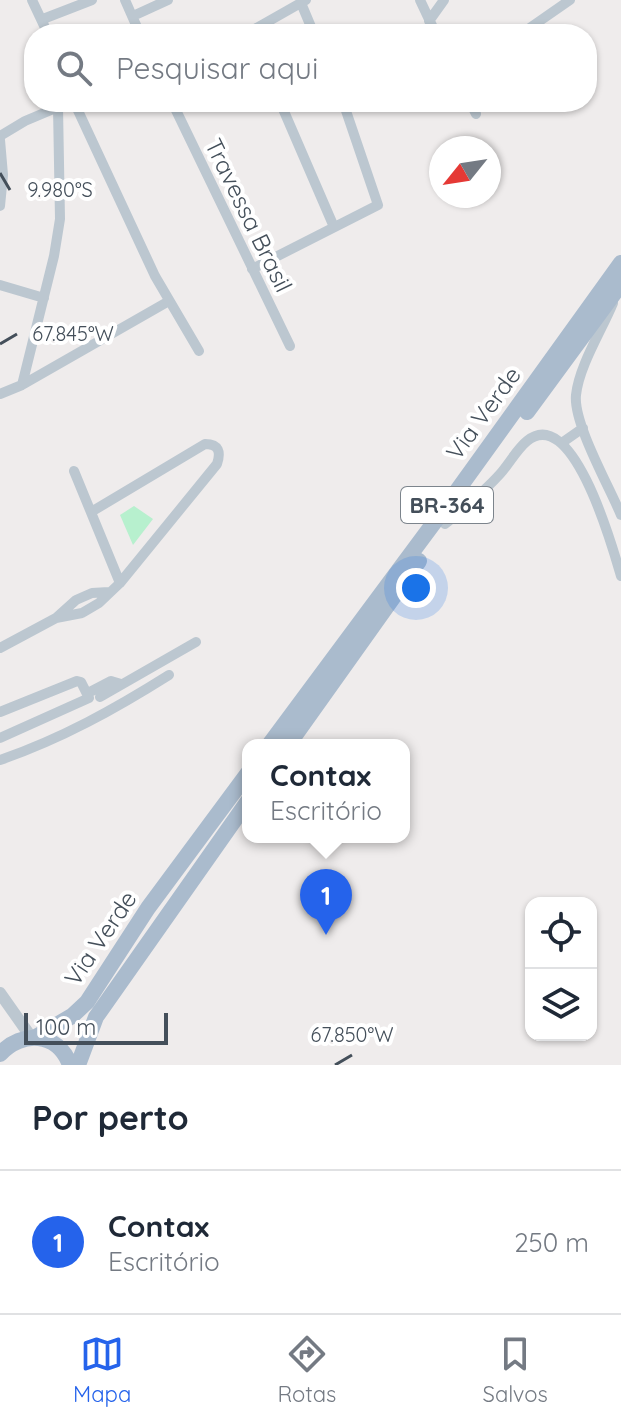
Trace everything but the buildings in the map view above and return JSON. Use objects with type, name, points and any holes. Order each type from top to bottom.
[{"type":"main road","name":"Via Verde","points":[[273,739],[621,263]]},
{"type":"main road","name":"Via Verde","points":[[292,739],[620,285]]},
{"type":"main road","name":"Via Verde","points":[[0,1054],[19,1039],[33,1037],[72,1016],[87,1002],[148,908],[242,781]]},
{"type":"main road","name":"Via Verde","points":[[78,1065],[96,1017],[242,810]]},
{"type":"main road","points":[[33,1037],[49,1040],[60,1047],[70,1065]]},
{"type":"street","points":[[32,0],[45,24]]},
{"type":"street","points":[[43,19],[92,0]]},
{"type":"street","points":[[125,0],[136,24]]},
{"type":"street","points":[[133,16],[168,0]]},
{"type":"street","points":[[420,0],[431,24]]},
{"type":"street","points":[[429,21],[444,0]]},
{"type":"street","points":[[535,24],[570,0]]},
{"type":"street","points":[[264,24],[304,2],[311,24]]},
{"type":"street","points":[[0,206],[3,175],[0,138],[25,121],[47,112]]},
{"type":"street","points":[[22,385],[54,256],[60,219],[67,112]]},
{"type":"street","points":[[71,112],[148,262],[199,351]]},
{"type":"street","name":"Travessa Brasil","points":[[177,112],[290,346]]},
{"type":"street","points":[[284,112],[334,227]]},
{"type":"street","points":[[252,269],[378,205],[346,112]]},
{"type":"street","points":[[0,285],[44,298]]},
{"type":"street","points":[[620,285],[582,373],[576,396],[583,428],[621,515]]},
{"type":"street","points":[[0,394],[22,385],[169,301]]},
{"type":"street","points":[[583,428],[563,442],[574,457],[606,525],[621,576]]},
{"type":"street","name":"Via Verde","points":[[445,524],[500,475],[527,441],[546,435],[563,442]]},
{"type":"street","points":[[0,648],[56,618],[82,613],[99,603],[120,583],[217,464],[220,455],[218,448],[205,444],[91,512]]},
{"type":"street","points":[[74,471],[120,583]]},
{"type":"street","points":[[589,489],[599,487],[606,480]]},
{"type":"street","points":[[100,697],[196,642]]},
{"type":"street","points":[[0,760],[85,725],[169,675]]},
{"type":"street","points":[[0,712],[77,681],[89,698],[0,738]]},
{"type":"street","points":[[88,693],[111,681],[121,684]]},
{"type":"street","points":[[0,993],[33,1037]]},
{"type":"green space","points":[[134,506],[153,519],[133,545],[120,515]]},
{"type":"place","name":"Contax","points":[[326,935]]}]
